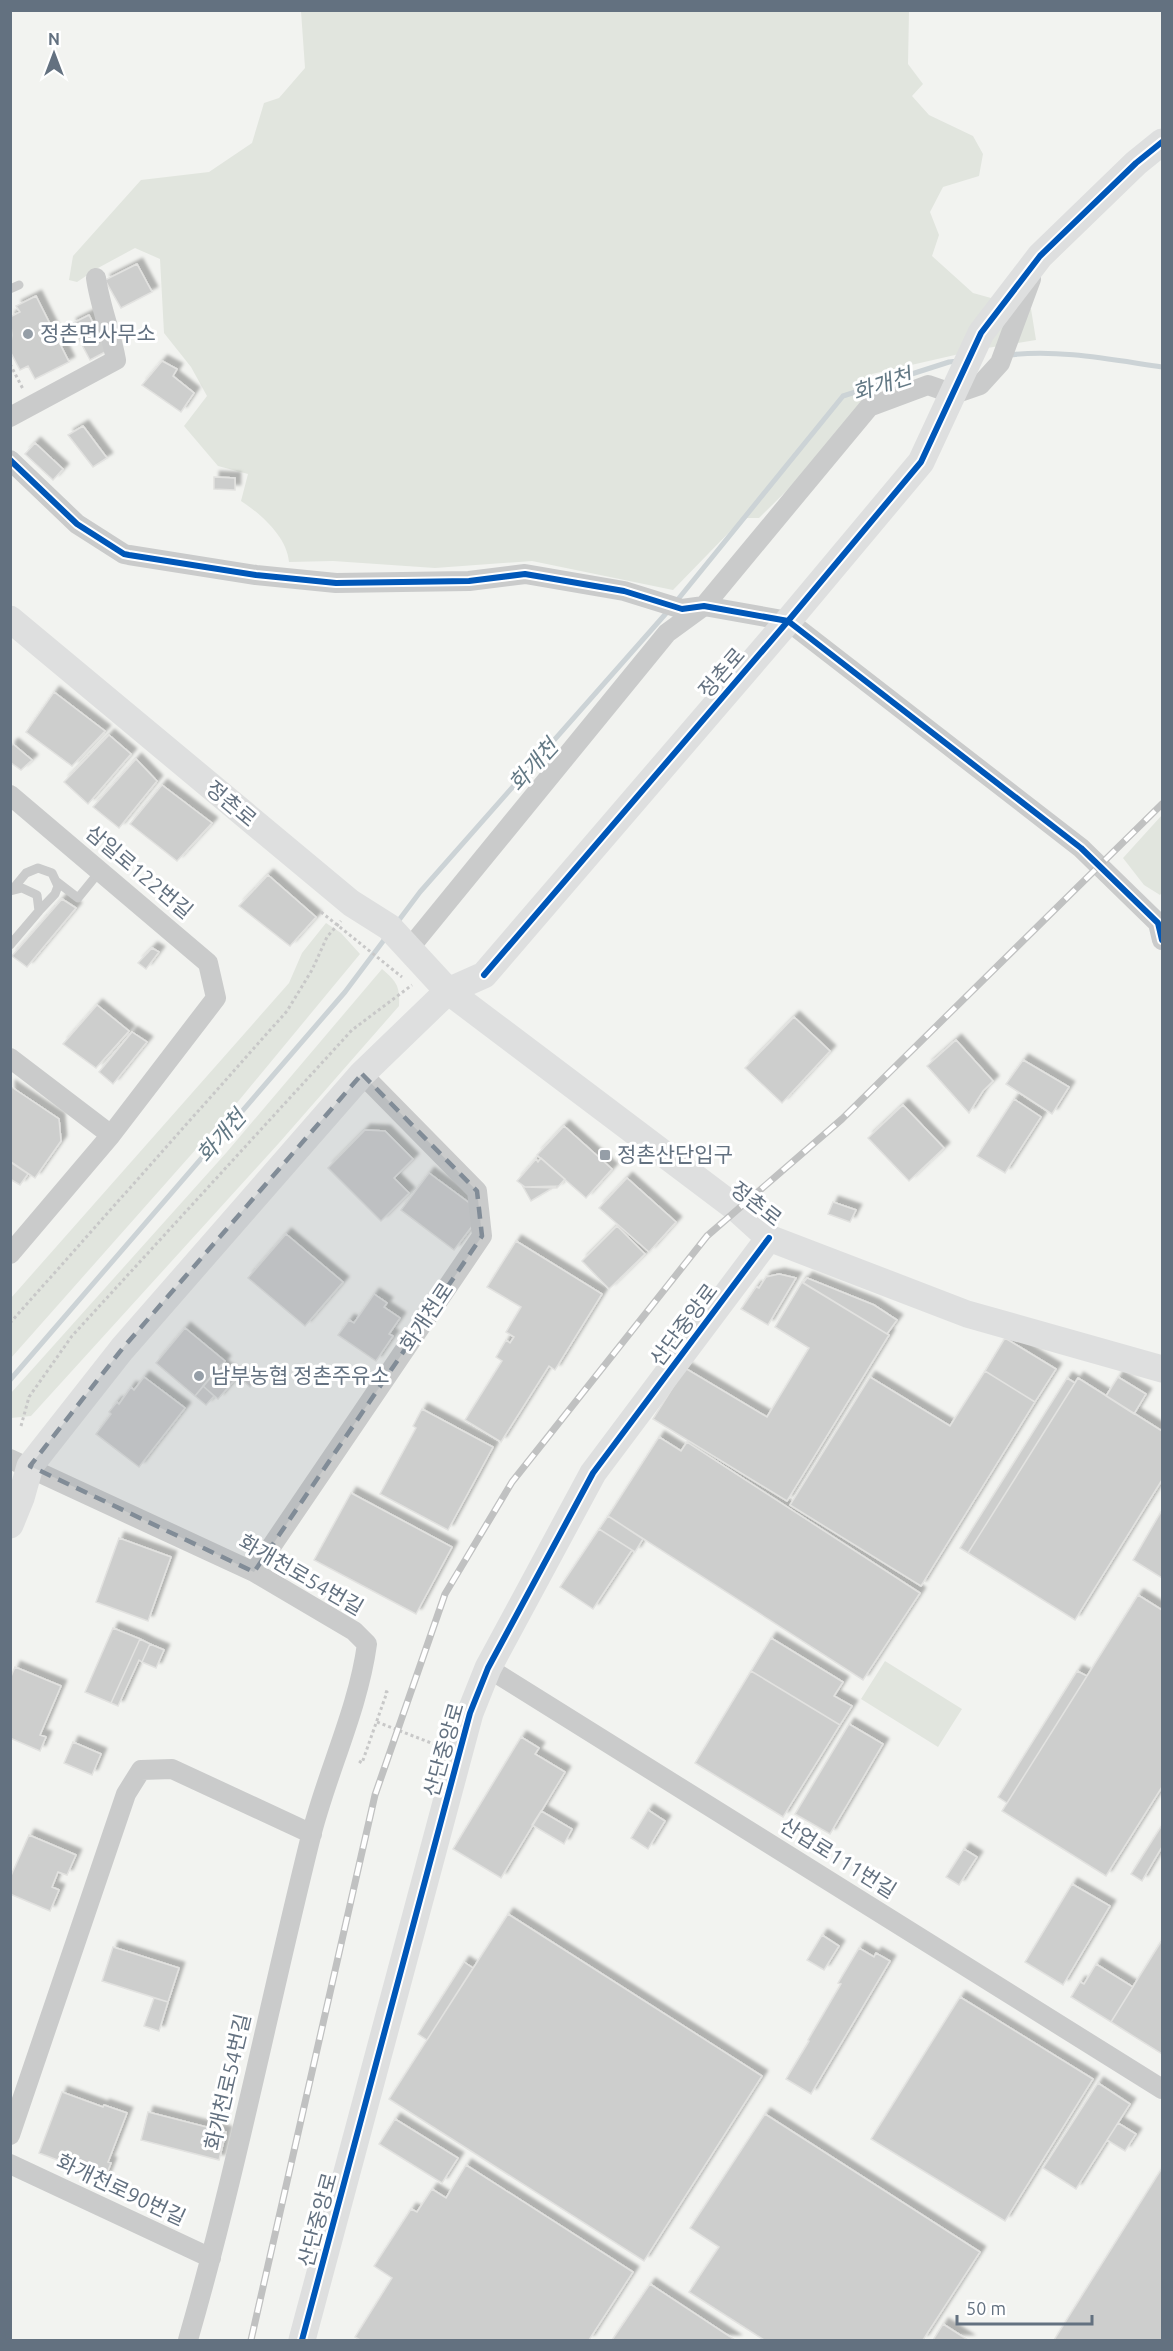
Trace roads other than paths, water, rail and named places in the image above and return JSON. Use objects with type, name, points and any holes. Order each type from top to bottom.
[{"type":"street","name":"정촌로","points":[[448,992],[484,975],[788,621],[921,462],[981,333],[1041,256],[1136,163],[1162,142]]},
{"type":"street","points":[[399,939],[667,633],[704,606],[869,407],[928,385],[980,385],[1000,363],[1008,337],[1041,256]]},
{"type":"street","points":[[10,417],[116,360],[96,278]]},
{"type":"street","points":[[10,460],[77,524],[124,554],[256,575],[336,583],[469,581],[525,574],[624,591],[682,609],[704,606],[788,621],[1091,857],[1158,923],[1162,940]]},
{"type":"street","name":"정촌로","points":[[10,619],[345,914],[399,939],[414,973],[448,992],[737,1209],[769,1238],[967,1314],[1162,1369]]},
{"type":"street","name":"삼일로122번길","points":[[10,795],[208,963],[216,998],[111,1135]]},
{"type":"street","points":[[10,1524],[21,1498],[18,1462],[122,1349],[362,1074],[448,992]]},
{"type":"street","points":[[10,1058],[111,1135],[10,1254]]},
{"type":"street","name":"화개천로","points":[[254,1572],[482,1236],[477,1191],[362,1074]]},
{"type":"street","name":"산단중앙로","points":[[302,2340],[470,1713],[488,1668],[593,1473],[769,1238]]},
{"type":"street","name":"화개천로54번길","points":[[18,1462],[254,1572],[354,1630],[367,1644],[363,1672],[312,1834],[212,2258],[188,2340]]},
{"type":"street","name":"산업로111번길","points":[[488,1668],[1162,2089]]},
{"type":"street","points":[[10,2135],[126,1794],[141,1770],[172,1769],[312,1834]]},
{"type":"street","name":"화개천로90번길","points":[[10,2164],[212,2258]]},
{"type":"lane","points":[[10,945],[55,894],[58,886],[52,873],[38,868],[26,873],[11,890]]},
{"type":"lane","points":[[56,881],[78,898],[100,871]]},
{"type":"lane","points":[[11,890],[22,888],[37,895],[39,911]]},
{"type":"waterway","name":"화개천","points":[[1009,355],[1067,354],[1162,367]]},
{"type":"waterway","name":"화개천","points":[[675,603],[843,396],[958,361]]},
{"type":"waterway","name":"화개천","points":[[396,924],[420,892],[669,610]]},
{"type":"waterway","name":"화개천","points":[[10,1380],[345,992],[387,936]]},
{"type":"railway","points":[[251,2340],[375,1795],[445,1594],[512,1482],[707,1236],[842,1119],[1162,804]]},
{"type":"place","name":"정촌면사무소","points":[[28,334]]},
{"type":"place","name":"정촌산단입구","points":[[605,1155]]},
{"type":"place","name":"남부농협 정촌주유소","points":[[199,1376]]}]
